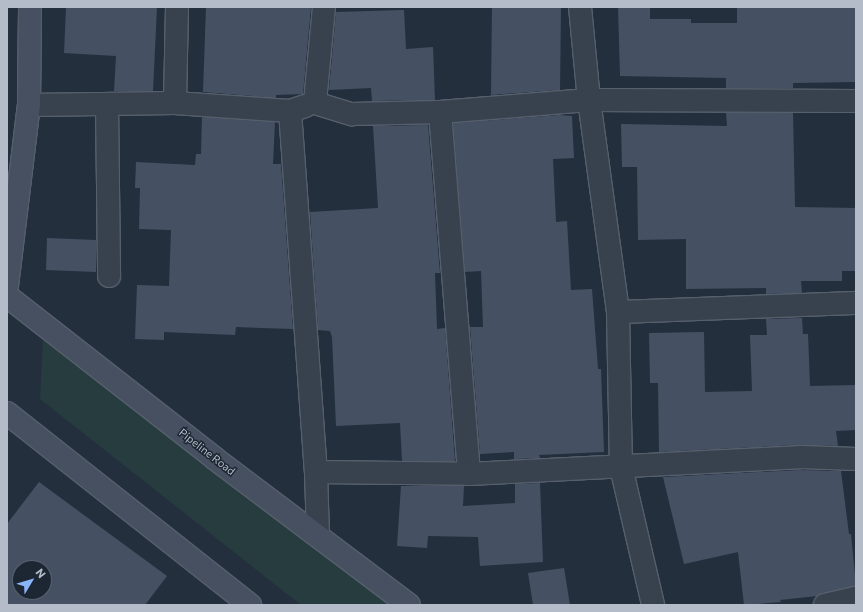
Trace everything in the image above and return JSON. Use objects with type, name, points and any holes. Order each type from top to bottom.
[{"type":"main road","points":[[7,286],[29,105],[30,7]]},
{"type":"main road","name":"Pipeline Road","points":[[7,296],[409,605]]},
{"type":"main road","points":[[7,413],[250,605]]},
{"type":"street","points":[[175,103],[177,7]]},
{"type":"street","points":[[315,103],[324,7]]},
{"type":"street","points":[[580,7],[589,100],[618,312],[621,467],[654,605]]},
{"type":"street","points":[[29,105],[175,103],[290,111],[315,103],[352,114],[440,112],[589,100],[856,101]]},
{"type":"street","points":[[107,104],[109,276]]},
{"type":"street","points":[[290,111],[316,472],[318,536]]},
{"type":"street","points":[[440,112],[469,474]]},
{"type":"street","points":[[618,312],[856,303]]},
{"type":"street","points":[[316,472],[469,474],[800,457],[856,459]]},
{"type":"street","points":[[825,605],[856,598]]},
{"type":"green space","points":[[43,340],[395,605],[301,605],[40,399]]},
{"type":"building","points":[[66,7],[157,7],[153,91],[114,91],[116,56],[64,53]]},
{"type":"building","points":[[206,7],[311,7],[303,94],[276,95],[276,98],[203,92]]},
{"type":"building","points":[[492,7],[561,7],[560,90],[491,95]]},
{"type":"building","points":[[618,7],[650,7],[650,19],[691,19],[691,23],[737,23],[737,7],[856,7],[856,82],[793,83],[793,88],[726,88],[726,78],[620,76]]},
{"type":"building","points":[[404,10],[406,49],[433,47],[435,100],[372,101],[371,88],[329,90],[336,12]]},
{"type":"building","points":[[726,113],[793,113],[795,207],[856,208],[856,271],[842,271],[842,281],[801,281],[802,293],[766,294],[766,288],[686,289],[686,239],[638,240],[637,167],[622,167],[621,124],[727,126]]},
{"type":"building","points":[[559,115],[572,116],[574,158],[553,159],[556,222],[567,221],[571,290],[592,289],[598,369],[601,369],[604,452],[539,455],[540,458],[514,459],[514,452],[480,454],[470,327],[483,327],[481,271],[465,272],[453,123]]},
{"type":"building","points":[[202,117],[275,122],[273,164],[281,164],[293,329],[236,327],[235,335],[164,332],[164,340],[135,339],[137,285],[169,286],[171,230],[139,229],[140,188],[135,188],[136,162],[195,165],[196,154],[201,154]]},
{"type":"building","points":[[428,125],[440,273],[435,273],[437,329],[445,328],[455,461],[402,461],[400,423],[336,426],[332,337],[330,331],[318,330],[310,212],[378,208],[373,126]]},
{"type":"building","points":[[47,238],[96,240],[96,272],[46,270]]},
{"type":"building","points":[[802,318],[803,334],[808,334],[810,386],[856,385],[856,430],[836,431],[838,446],[799,445],[659,452],[658,383],[650,383],[649,333],[704,332],[705,392],[752,391],[750,335],[767,335],[766,319]]},
{"type":"building","points":[[800,470],[841,471],[849,534],[851,534],[856,586],[817,596],[780,600],[781,602],[744,605],[738,552],[684,564],[663,477]]},
{"type":"building","points":[[39,482],[167,576],[145,605],[7,605],[7,524]]},
{"type":"building","points":[[540,483],[543,562],[480,566],[478,537],[428,536],[427,548],[397,546],[401,486],[464,486],[463,506],[515,503],[515,484]]},
{"type":"building","points":[[564,568],[570,605],[533,605],[528,573]]}]
